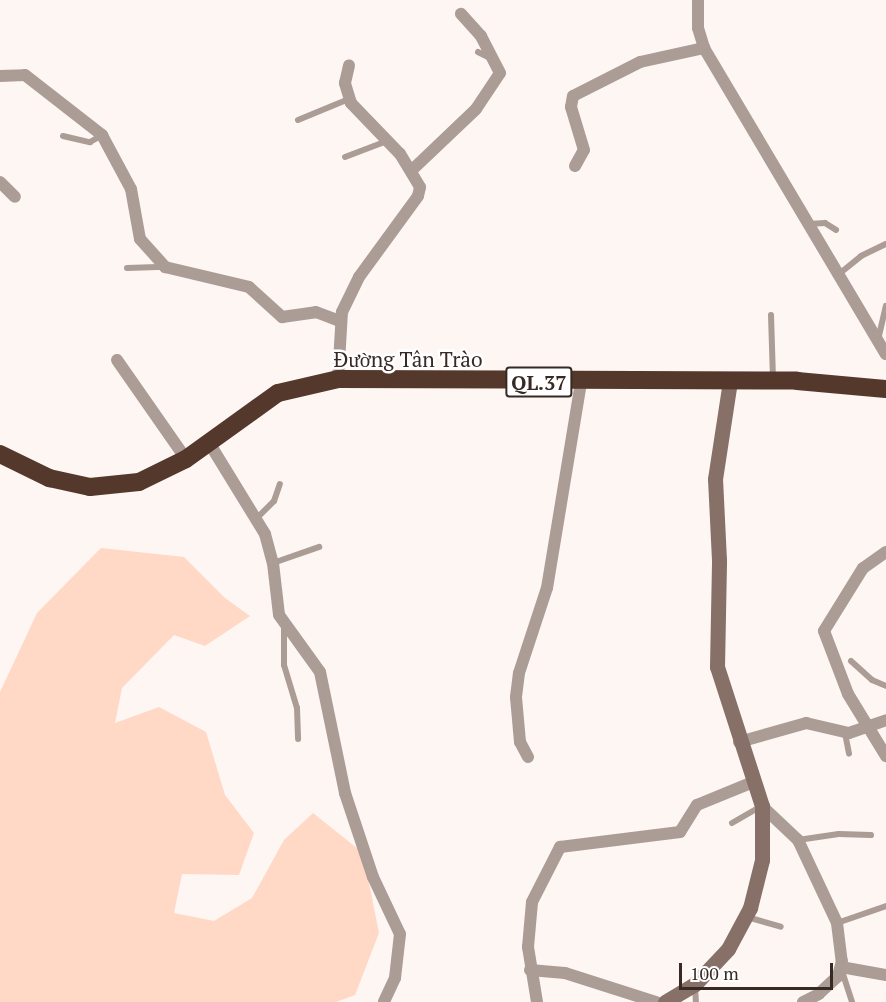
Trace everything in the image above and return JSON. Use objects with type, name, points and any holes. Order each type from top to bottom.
[{"type":"highway","name":"Đường Tân Trào","points":[[0,454],[50,478],[90,487],[139,482],[186,459],[208,441],[278,393],[338,379],[581,382],[773,381],[886,389]]},
{"type":"street","points":[[698,0],[698,28],[704,48],[886,354]]},
{"type":"street","points":[[412,170],[490,91],[500,73],[496,60],[461,14]]},
{"type":"street","points":[[575,166],[584,150],[571,107],[573,96],[640,62],[704,48]]},
{"type":"street","points":[[338,379],[339,321],[359,277],[418,196],[420,187],[412,170],[388,141],[355,110],[349,99],[345,83],[349,65]]},
{"type":"street","points":[[0,76],[14,73],[25,75],[102,135],[131,189],[140,239],[165,267],[249,287],[282,317],[316,312],[339,321]]},
{"type":"street","points":[[0,182],[15,197]]},
{"type":"street","points":[[117,360],[186,459]]},
{"type":"street","points":[[665,1002],[695,984],[728,949],[746,917],[762,861],[762,806],[739,742],[717,667],[719,560],[715,479],[730,381]]},
{"type":"street","points":[[528,757],[516,722],[518,685],[548,588],[581,382]]},
{"type":"street","points":[[208,441],[256,518],[273,563],[278,611],[320,672],[345,793],[373,877],[400,934],[395,978],[384,1002]]},
{"type":"street","points":[[886,552],[863,568],[824,631],[848,693],[886,756]]},
{"type":"street","points":[[739,742],[806,723],[845,733],[886,720]]},
{"type":"street","points":[[537,1002],[530,970],[528,946],[534,893],[560,847],[680,832],[697,805],[753,782]]},
{"type":"street","points":[[762,806],[798,840],[837,923],[841,967],[819,994],[803,1002]]},
{"type":"street","points":[[841,967],[886,975]]},
{"type":"street","points":[[530,970],[565,973],[656,1002]]},
{"type":"lane","points":[[478,52],[496,60]]},
{"type":"lane","points":[[298,120],[349,99]]},
{"type":"lane","points":[[63,136],[90,142],[102,135]]},
{"type":"lane","points":[[345,157],[388,141]]},
{"type":"lane","points":[[809,224],[825,223],[836,230]]},
{"type":"lane","points":[[839,274],[861,256],[886,244]]},
{"type":"lane","points":[[127,268],[165,267]]},
{"type":"lane","points":[[878,340],[886,306]]},
{"type":"lane","points":[[771,315],[773,381]]},
{"type":"lane","points":[[256,518],[274,501],[280,484]]},
{"type":"lane","points":[[273,563],[319,547]]},
{"type":"lane","points":[[284,622],[284,664],[297,708],[298,739]]},
{"type":"lane","points":[[851,661],[872,680],[886,686]]},
{"type":"lane","points":[[845,733],[849,754]]},
{"type":"lane","points":[[732,823],[762,806]]},
{"type":"lane","points":[[798,840],[839,834],[871,836]]},
{"type":"lane","points":[[837,923],[886,906]]},
{"type":"lane","points":[[746,917],[782,927]]},
{"type":"lane","points":[[841,967],[852,1002]]},
{"type":"lane","points":[[695,984],[696,1002]]},
{"type":"shaded area","points":[[101,548],[184,557],[225,598],[250,616],[205,646],[174,635],[122,688],[115,723],[159,707],[206,732],[225,795],[254,833],[239,875],[182,874],[174,913],[214,921],[252,898],[284,840],[313,813],[363,853],[379,933],[355,995],[336,1002],[0,1002],[0,692],[37,613]]}]
